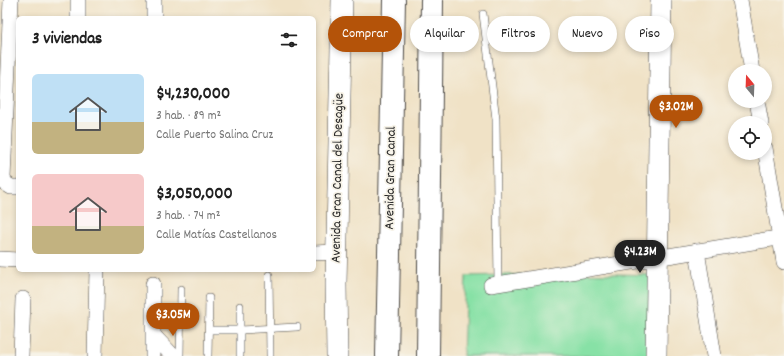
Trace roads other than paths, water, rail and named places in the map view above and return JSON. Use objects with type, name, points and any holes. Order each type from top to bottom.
[{"type":"main road","name":"Avenida Gran Canal","points":[[387,356],[394,0]]},
{"type":"main road","points":[[428,356],[432,0]]},
{"type":"street","points":[[11,0],[3,178],[5,184],[11,187],[16,187]]},
{"type":"street","points":[[78,0],[78,16]]},
{"type":"street","points":[[154,0],[154,16]]},
{"type":"street","name":"Avenida Gran Canal del Desagüe","points":[[337,356],[336,252],[342,0]]},
{"type":"street","points":[[656,356],[661,0]]},
{"type":"street","points":[[740,0],[751,64]]},
{"type":"street","points":[[767,160],[782,237],[784,262]]},
{"type":"street","points":[[494,284],[782,237]]},
{"type":"street","points":[[697,251],[714,356]]},
{"type":"street","points":[[316,253],[336,252]]},
{"type":"street","points":[[0,259],[16,260]]},
{"type":"street","points":[[95,356],[97,272]]},
{"type":"street","points":[[153,284],[153,356]]},
{"type":"street","points":[[21,356],[23,299]]},
{"type":"street","points":[[154,336],[173,356]]},
{"type":"lane","points":[[483,14],[496,119],[494,284]]},
{"type":"lane","points":[[269,275],[270,356]]},
{"type":"lane","points":[[180,356],[181,289]]},
{"type":"lane","points":[[208,356],[209,298]]},
{"type":"lane","points":[[240,306],[240,356]]},
{"type":"lane","points":[[209,330],[297,327]]}]
